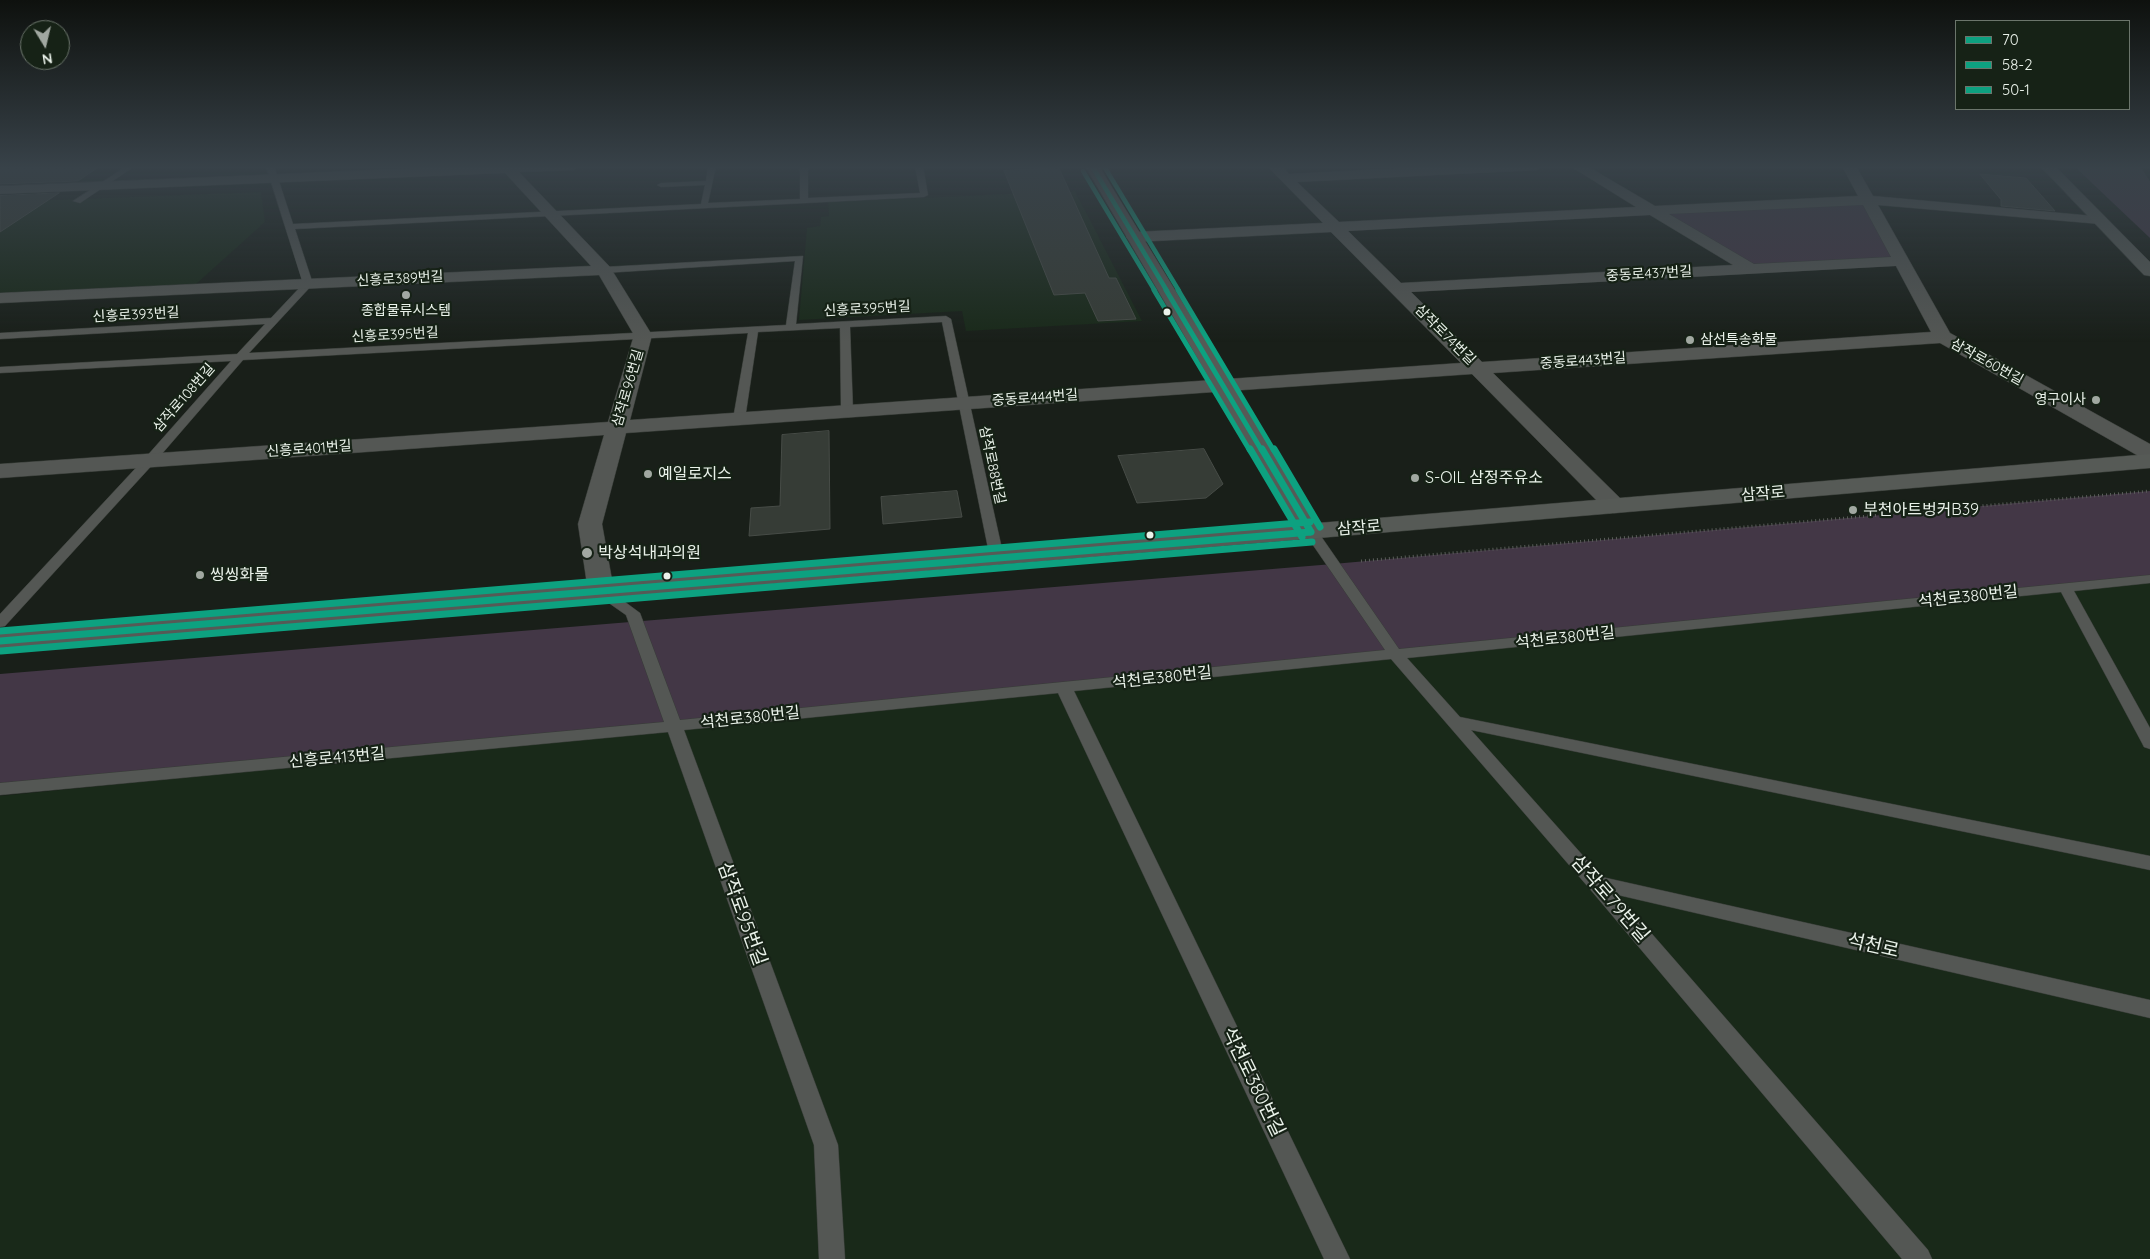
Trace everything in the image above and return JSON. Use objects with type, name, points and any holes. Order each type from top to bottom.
[{"type":"street","name":"삼작로96번길","points":[[561,225],[604,270],[643,335],[590,524],[601,591]]},
{"type":"street","points":[[1127,225],[1312,532]]},
{"type":"street","points":[[1134,237],[1360,225]]},
{"type":"street","points":[[1678,225],[1751,269]]},
{"type":"street","name":"삼작로60번길","points":[[1881,225],[1943,337],[2150,453]]},
{"type":"street","points":[[2105,225],[2150,271]]},
{"type":"street","name":"삼작로74번길","points":[[1335,226],[1615,506]]},
{"type":"street","name":"중동로437번길","points":[[1398,288],[1900,260]]},
{"type":"street","name":"신흥로389번길","points":[[0,298],[604,270]]},
{"type":"street","name":"중동로443번길","points":[[1223,385],[1943,337]]},
{"type":"street","name":"중동로444번길","points":[[617,427],[1223,385]]},
{"type":"street","name":"신흥로401번길","points":[[0,471],[617,427]]},
{"type":"street","name":"삼작로","points":[[0,642],[2150,461]]},
{"type":"lane","points":[[308,284],[289,227],[334,225]]},
{"type":"lane","name":"신흥로389번길","points":[[604,270],[800,258],[790,327]]},
{"type":"lane","name":"삼작로108번길","points":[[0,623],[308,284]]},
{"type":"lane","name":"신흥로395번길","points":[[0,370],[946,319]]},
{"type":"lane","name":"삼작로88번길","points":[[946,319],[997,558]]},
{"type":"lane","name":"신흥로393번길","points":[[0,336],[273,321]]},
{"type":"lane","points":[[845,324],[847,411]]},
{"type":"lane","points":[[738,419],[754,329]]},
{"type":"lane","name":"삼작로79번길","points":[[1312,532],[1396,655],[1596,883],[1919,1259]]},
{"type":"lane","name":"석천로380번길","points":[[674,726],[2150,579]]},
{"type":"lane","points":[[2065,587],[2150,743]]},
{"type":"lane","name":"삼작로95번길","points":[[601,591],[633,613],[826,1146],[832,1259]]},
{"type":"lane","name":"석천로380번길","points":[[1064,688],[1337,1259]]},
{"type":"lane","points":[[1452,721],[2150,863]]},
{"type":"lane","name":"신흥로413번길","points":[[0,789],[674,726]]},
{"type":"lane","name":"석천로","points":[[1596,883],[2150,1009]]},
{"type":"path","points":[[1334,564],[2150,491]]},
{"type":"shaded area","points":[[0,225],[262,225],[196,284],[0,293]]},
{"type":"shaded area","points":[[1092,225],[1142,321],[966,331],[962,311],[799,320],[807,228],[820,226]]},
{"type":"shaded area","points":[[1678,225],[1880,225],[1900,261],[1751,269]]},
{"type":"shaded area","points":[[2136,225],[2150,225],[2150,238]]},
{"type":"shaded area","points":[[2150,491],[2150,580],[0,789],[0,674],[1333,564]]},
{"type":"shaded area","points":[[2150,581],[2150,1259],[0,1259],[0,796]]},
{"type":"building","points":[[0,225],[11,225],[0,232]]},
{"type":"building","points":[[1026,225],[1085,225],[1109,278],[1116,278],[1136,319],[1098,321],[1085,293],[1054,295]]},
{"type":"building","points":[[829,431],[830,529],[749,536],[751,508],[780,506],[782,435]]},
{"type":"building","points":[[1204,449],[1223,484],[1206,498],[1137,503],[1118,456]]},
{"type":"building","points":[[957,491],[962,517],[883,524],[881,497]]},
{"type":"transit line","name":"58-2","points":[[1115,225],[1302,537]]},
{"type":"transit line","name":"70","points":[[1127,225],[1311,532]]},
{"type":"transit line","name":"50-1","points":[[1139,225],[1320,527]]},
{"type":"transit line","name":"50-1","points":[[0,631],[1310,522]]},
{"type":"transit line","name":"70","points":[[0,641],[1311,532]]},
{"type":"transit line","name":"58-2","points":[[1,651],[1312,542]]},
{"type":"place","name":"종합물류시스템","points":[[406,295]]},
{"type":"place","name":"삼선특송화물","points":[[1690,340]]},
{"type":"place","name":"영구이사","points":[[2096,400]]},
{"type":"place","name":"예일로지스","points":[[648,474]]},
{"type":"place","name":"S-OIL 삼정주유소","points":[[1415,478]]},
{"type":"place","name":"부천아트벙커B39","points":[[1853,510]]},
{"type":"place","name":"박상석내과의원","points":[[587,553]]},
{"type":"place","name":"씽씽화물","points":[[200,575]]}]
